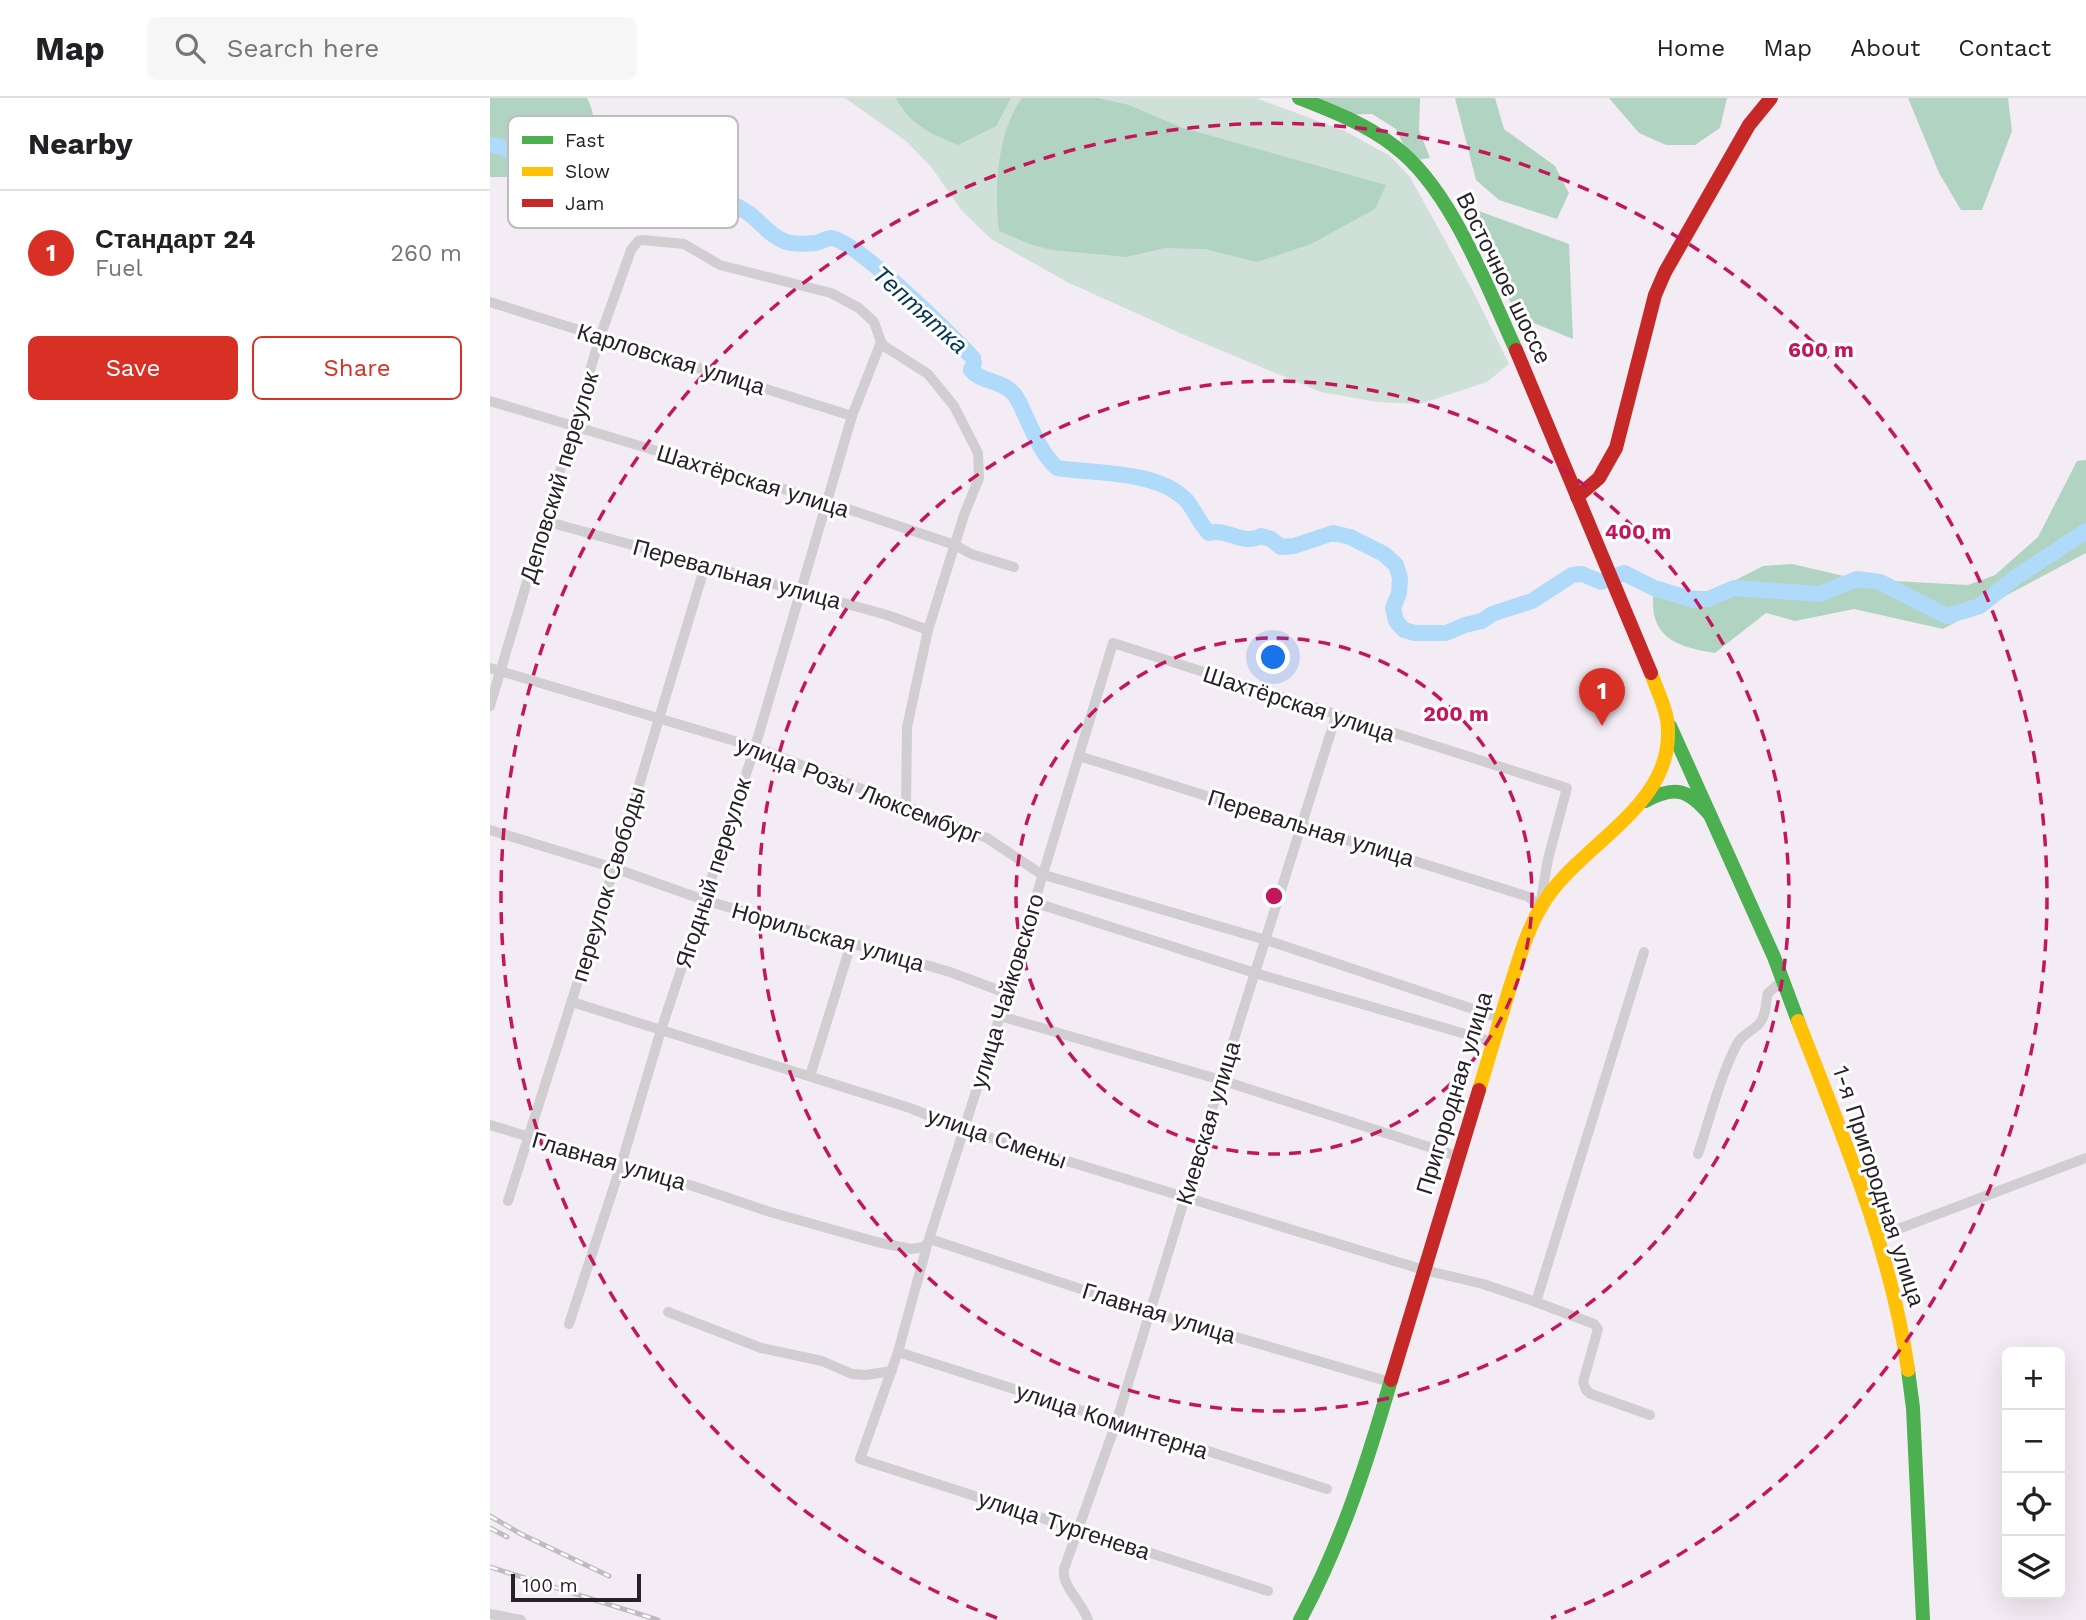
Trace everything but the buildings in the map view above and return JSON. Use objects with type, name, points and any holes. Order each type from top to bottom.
[{"type":"main road","name":"Восточное шоссе","points":[[1299,98],[1346,117],[1377,134],[1406,155],[1422,171],[1446,208],[1522,363],[1626,616]]},
{"type":"main road","points":[[1577,497],[1599,478],[1616,448],[1655,295],[1665,272],[1749,125],[1771,98]]},
{"type":"main road","name":"Пригородная улица","points":[[1300,1620],[1322,1581],[1350,1515],[1457,1156],[1521,953],[1539,906],[1566,873],[1638,805],[1655,784],[1664,763],[1668,721],[1626,616]]},
{"type":"main road","name":"1-я Пригородная улица","points":[[1668,721],[1783,980],[1848,1150],[1877,1237],[1902,1327],[1913,1408],[1923,1620]]},
{"type":"main road","points":[[1638,805],[1659,793],[1673,790],[1689,793],[1699,800],[1710,814]]},
{"type":"street","name":"Деповский переулок","points":[[490,706],[496,669],[545,521],[600,337],[631,250],[638,241],[684,244],[720,265],[831,293],[866,312],[874,322],[881,342]]},
{"type":"street","name":"Карловская улица","points":[[490,302],[852,416]]},
{"type":"street","name":"Ягодный переулок","points":[[569,1324],[621,1165],[661,1030],[755,747],[852,416],[881,342]]},
{"type":"street","points":[[881,342],[928,374],[954,406],[978,453],[981,470],[928,630],[906,738],[906,808]]},
{"type":"street","name":"Шахтёрская улица","points":[[490,401],[827,502],[1014,567]]},
{"type":"street","name":"Перевальная улица","points":[[545,521],[894,617],[928,630]]},
{"type":"street","name":"переулок Свободы","points":[[508,1201],[614,868],[705,566]]},
{"type":"street","name":"Шахтёрская улица","points":[[1113,643],[1567,788],[1539,906]]},
{"type":"street","name":"улица Чайковского","points":[[860,1459],[898,1352],[929,1241],[1113,643]]},
{"type":"street","name":"улица Розы Люксембург","points":[[496,669],[755,747],[987,838],[1041,874],[1266,940],[1500,1018]]},
{"type":"street","name":"Киевская улица","points":[[1088,1620],[1063,1574],[1116,1423],[1336,716]]},
{"type":"street","name":"Перевальная улица","points":[[1079,756],[1529,897],[1539,906]]},
{"type":"street","name":"Норильская улица","points":[[490,830],[614,868],[704,900],[950,972],[1006,993]]},
{"type":"street","points":[[1033,902],[1255,973],[1493,1042]]},
{"type":"street","points":[[810,1076],[851,944]]},
{"type":"street","points":[[1536,1302],[1644,952]]},
{"type":"street","points":[[1698,1154],[1736,1045],[1759,1024],[1768,993],[1783,980]]},
{"type":"street","name":"улица Смены","points":[[572,1002],[910,1108],[965,1130],[1424,1270]]},
{"type":"street","points":[[1000,1016],[1221,1080],[1457,1156]]},
{"type":"street","name":"Главная улица","points":[[490,1125],[770,1212],[877,1242],[911,1249],[924,1247],[929,1241],[1150,1312],[1390,1382]]},
{"type":"street","points":[[1877,1237],[2086,1158]]},
{"type":"street","points":[[1424,1270],[1483,1284],[1594,1324],[1598,1329],[1583,1382],[1586,1390],[1650,1415]]},
{"type":"street","points":[[668,1312],[761,1348],[822,1361],[852,1374],[891,1371]]},
{"type":"street","name":"улица Коминтерна","points":[[898,1352],[1327,1489]]},
{"type":"street","name":"улица Тургенева","points":[[860,1459],[1268,1591]]},
{"type":"street","points":[[490,1614],[521,1620]]},
{"type":"green space","points":[[490,98],[587,98],[593,116],[508,116],[508,177],[490,177]]},
{"type":"green space","points":[[845,98],[1256,98],[1345,131],[1390,156],[1410,177],[1474,293],[1509,364],[1487,382],[1420,404],[1378,402],[1321,392],[1067,282],[991,239],[962,211],[932,168],[906,141]]},
{"type":"green space","points":[[896,98],[1011,98],[996,126],[958,145],[915,122]]},
{"type":"green space","points":[[1022,98],[1097,98],[1129,105],[1183,128],[1386,185],[1375,209],[1311,244],[1257,262],[1205,249],[1164,248],[1127,257],[1052,250],[999,231],[997,180],[1002,144]]},
{"type":"green space","points":[[1305,98],[1420,98],[1419,130],[1430,158],[1411,161],[1396,129],[1372,114],[1337,115]]},
{"type":"green space","points":[[1455,98],[1495,98],[1504,129],[1555,166],[1569,193],[1557,219],[1499,200],[1476,180]]},
{"type":"green space","points":[[1609,98],[1727,98],[1720,128],[1695,145],[1666,145],[1639,133]]},
{"type":"green space","points":[[1908,98],[2008,98],[2012,131],[1982,210],[1961,210],[1939,173]]},
{"type":"green space","points":[[1465,206],[1569,244],[1573,339],[1517,316]]},
{"type":"green space","points":[[2086,460],[2086,553],[1943,629],[1854,609],[1795,621],[1766,613],[1715,653],[1676,642],[1659,628],[1655,618],[1654,588],[1712,592],[1763,566],[1792,564],[1857,579],[1968,585],[1995,575],[2038,537],[2077,461]]},
{"type":"waterway","name":"Тептятка","points":[[490,145],[508,150]]},
{"type":"waterway","name":"Тептятка","points":[[738,207],[784,241],[808,244],[831,238],[861,254],[904,290],[973,358],[971,370],[975,374],[1002,385],[1013,393],[1043,451],[1057,468],[1126,475],[1160,484],[1187,501],[1209,533],[1223,533],[1248,539],[1261,536],[1271,539],[1281,547],[1294,546],[1333,533],[1350,537],[1384,554],[1396,565],[1400,578],[1399,593],[1393,608],[1396,621],[1404,630],[1415,633],[1446,633],[1482,621],[1492,614],[1532,601],[1572,575],[1582,574],[1601,582],[1624,573],[1654,588],[1694,600],[1708,599],[1734,588],[1820,594],[1857,579],[1880,582],[1947,616],[1980,606],[2016,577],[2086,531]]},
{"type":"railway","points":[[490,1516],[521,1534],[609,1576]]},
{"type":"railway","points":[[490,1528],[507,1537]]},
{"type":"railway","points":[[490,1567],[658,1620]]},
{"type":"traffic: fast","points":[[1299,98],[1372,131],[1414,164],[1433,187],[1466,240],[1516,350]]},
{"type":"traffic: fast","points":[[1670,726],[1774,957],[1798,1021]]},
{"type":"traffic: fast","points":[[1645,801],[1665,793],[1680,792],[1695,800],[1710,815]]},
{"type":"traffic: fast","points":[[1908,1370],[1913,1408],[1923,1620]]},
{"type":"traffic: fast","points":[[1300,1620],[1352,1503],[1391,1380]]},
{"type":"traffic: slow","points":[[1479,1090],[1523,946],[1541,907],[1557,884],[1642,800],[1658,776],[1667,749],[1667,719],[1651,673]]},
{"type":"traffic: slow","points":[[1798,1021],[1848,1149],[1877,1236],[1890,1280],[1908,1370]]},
{"type":"traffic: jam","points":[[1577,497],[1599,478],[1616,448],[1655,295],[1665,272],[1749,125],[1771,98]]},
{"type":"traffic: jam","points":[[1516,350],[1651,673]]},
{"type":"traffic: jam","points":[[1391,1380],[1479,1090]]},
{"type":"place","name":"Стандарт 24","points":[[1602,726]]}]
